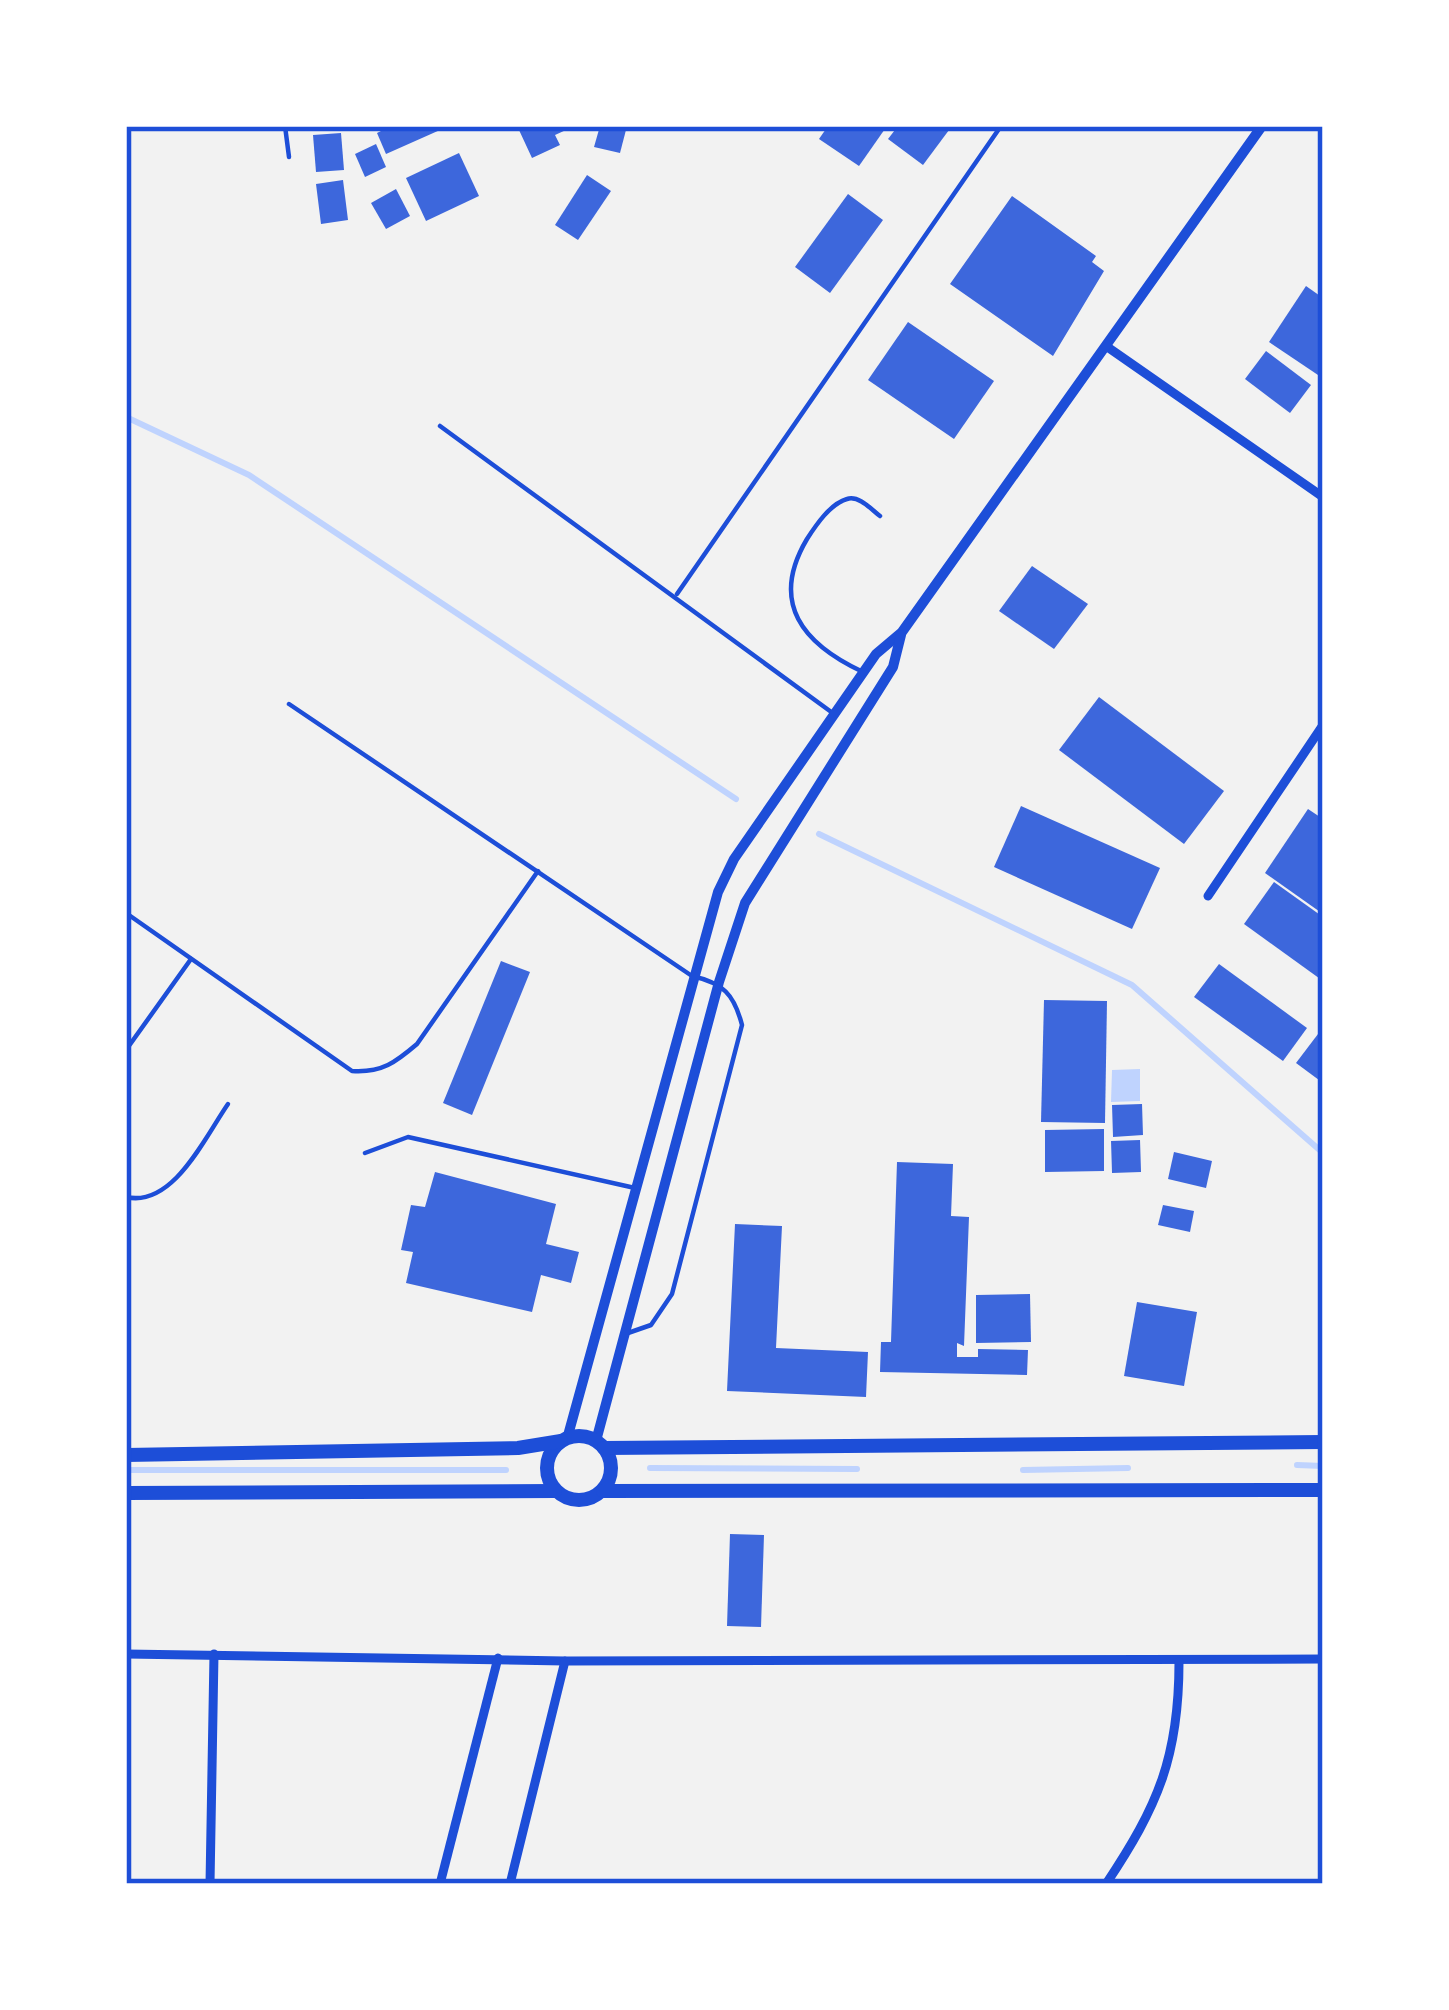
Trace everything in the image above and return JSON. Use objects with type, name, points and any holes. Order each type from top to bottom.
[{"type":"main road","points":[[555,1491],[546,1469],[564,1440]]},
{"type":"main road","points":[[126,1455],[247,1449],[518,1448],[564,1440],[600,1445],[1323,1442]]},
{"type":"main road","points":[[600,1445],[611,1469],[603,1490]]},
{"type":"main road","points":[[126,1493],[555,1491],[584,1501],[603,1490],[1323,1490]]},
{"type":"street","points":[[564,1440],[692,976],[734,860],[863,672],[902,632],[1262,126]]},
{"type":"street","points":[[1106,346],[1323,497]]},
{"type":"street","points":[[600,1445],[718,982],[760,872],[893,668],[902,632]]},
{"type":"street","points":[[1208,896],[1323,724]]},
{"type":"street","points":[[126,1654],[566,1661],[1323,1659]]},
{"type":"street","points":[[210,1884],[214,1654]]},
{"type":"street","points":[[440,1884],[498,1658]]},
{"type":"street","points":[[510,1884],[566,1661]]},
{"type":"street","points":[[1106,1884],[1145,1826],[1172,1762],[1179,1723],[1179,1662]]},
{"type":"lane","points":[[284,126],[289,157]]},
{"type":"lane","points":[[677,594],[1001,126]]},
{"type":"lane","points":[[440,426],[677,594],[834,714]]},
{"type":"lane","points":[[863,672],[827,656],[801,624],[791,607],[792,564],[818,520],[847,499],[856,499],[880,516]]},
{"type":"lane","points":[[289,704],[692,976],[718,982],[736,1003],[742,1025],[690,1232],[663,1313],[651,1325],[628,1333]]},
{"type":"lane","points":[[126,913],[352,1071],[379,1070],[417,1044],[538,871]]},
{"type":"lane","points":[[126,1049],[191,958]]},
{"type":"lane","points":[[126,1197],[141,1200],[164,1189],[228,1104]]},
{"type":"lane","points":[[365,1154],[408,1137],[635,1188]]},
{"type":"water","points":[[1140,1069],[1140,1101],[1111,1102],[1112,1070]]},
{"type":"building","points":[[391,126],[449,126],[386,154],[377,133]]},
{"type":"building","points":[[564,126],[566,130],[555,135],[560,145],[532,158],[519,130]]},
{"type":"building","points":[[600,126],[627,126],[620,153],[594,147]]},
{"type":"building","points":[[828,126],[887,126],[859,166],[819,139]]},
{"type":"building","points":[[898,126],[952,126],[923,165],[888,139]]},
{"type":"building","points":[[341,133],[344,170],[316,172],[313,135]]},
{"type":"building","points":[[376,144],[386,167],[365,177],[355,154]]},
{"type":"building","points":[[459,153],[479,196],[426,221],[406,178]]},
{"type":"building","points":[[587,175],[611,191],[578,240],[555,225]]},
{"type":"building","points":[[343,180],[348,220],[321,224],[316,184]]},
{"type":"building","points":[[396,189],[410,216],[386,229],[371,203]]},
{"type":"building","points":[[848,194],[883,220],[830,293],[795,267]]},
{"type":"building","points":[[1012,196],[1096,256],[1092,262],[1104,271],[1053,356],[950,284]]},
{"type":"building","points":[[1306,286],[1323,298],[1318,375],[1269,342]]},
{"type":"building","points":[[908,322],[994,381],[954,439],[868,380]]},
{"type":"building","points":[[1266,351],[1311,385],[1290,413],[1245,379]]},
{"type":"building","points":[[1032,566],[1088,604],[1054,649],[999,611]]},
{"type":"building","points":[[1099,697],[1224,791],[1184,844],[1059,750]]},
{"type":"building","points":[[1021,806],[1160,868],[1132,929],[994,867]]},
{"type":"building","points":[[1308,809],[1323,819],[1323,914],[1265,873]]},
{"type":"building","points":[[1274,882],[1323,917],[1323,981],[1244,924]]},
{"type":"building","points":[[501,961],[530,972],[472,1115],[443,1103]]},
{"type":"building","points":[[1219,964],[1307,1028],[1283,1061],[1194,997]]},
{"type":"building","points":[[1044,1000],[1107,1001],[1105,1123],[1041,1122]]},
{"type":"building","points":[[1318,1034],[1323,1038],[1323,1083],[1296,1063]]},
{"type":"building","points":[[1142,1104],[1143,1135],[1113,1137],[1112,1105]]},
{"type":"building","points":[[1104,1129],[1104,1171],[1045,1172],[1045,1130]]},
{"type":"building","points":[[1140,1140],[1141,1172],[1112,1173],[1111,1141]]},
{"type":"building","points":[[1174,1152],[1212,1161],[1206,1188],[1168,1179]]},
{"type":"building","points":[[897,1162],[953,1164],[951,1216],[969,1217],[964,1346],[957,1343],[957,1357],[978,1357],[978,1349],[1028,1350],[1027,1375],[880,1372],[881,1342],[891,1342]]},
{"type":"building","points":[[435,1172],[556,1204],[546,1244],[579,1252],[571,1283],[541,1275],[532,1312],[406,1283],[413,1252],[401,1250],[411,1205],[425,1207]]},
{"type":"building","points":[[1163,1205],[1194,1211],[1190,1232],[1158,1225]]},
{"type":"building","points":[[735,1224],[782,1226],[776,1348],[868,1352],[866,1397],[727,1391]]},
{"type":"building","points":[[1030,1294],[1031,1342],[976,1343],[976,1295]]},
{"type":"building","points":[[1137,1302],[1197,1312],[1184,1386],[1124,1376]]},
{"type":"building","points":[[730,1534],[764,1535],[761,1627],[727,1626]]},
{"type":"waterway","points":[[126,417],[249,475],[736,799]]},
{"type":"waterway","points":[[819,834],[1132,985],[1323,1153]]},
{"type":"waterway","points":[[1297,1465],[1323,1466]]},
{"type":"waterway","points":[[650,1468],[857,1469]]},
{"type":"waterway","points":[[1023,1470],[1128,1468]]},
{"type":"waterway","points":[[126,1470],[506,1470]]}]
